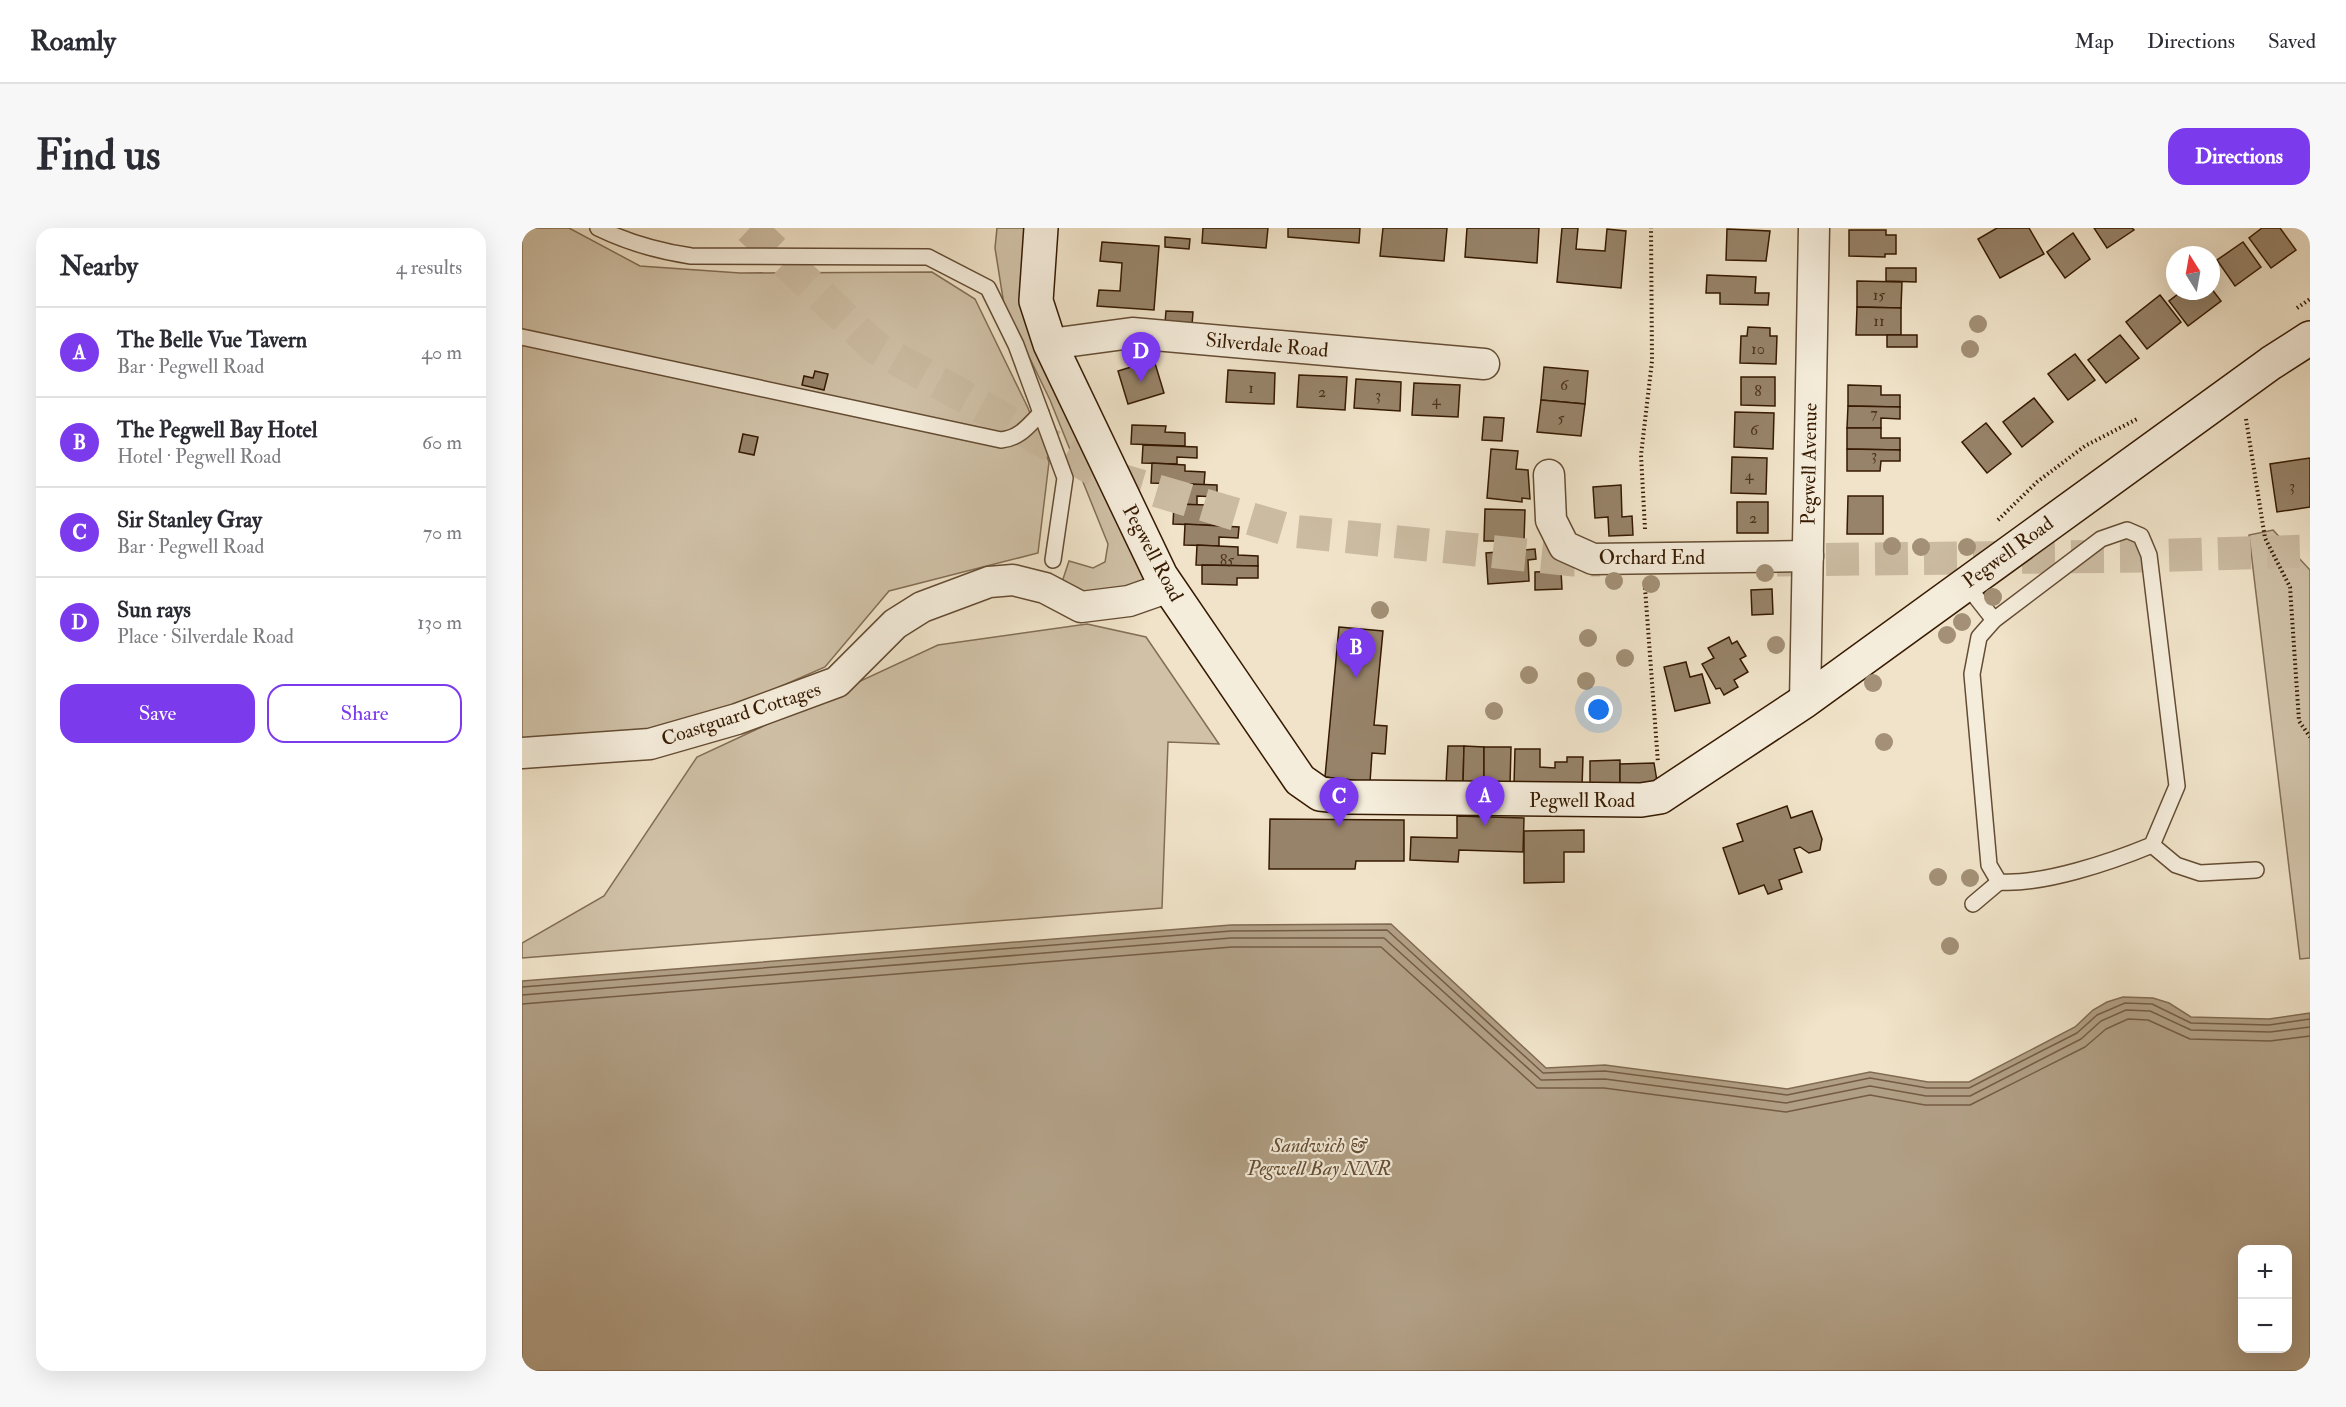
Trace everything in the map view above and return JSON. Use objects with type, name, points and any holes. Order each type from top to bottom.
[{"type":"street","name":"Pegwell Road","points":[[1041,228],[1036,301],[1050,344],[1161,576],[1300,780],[1320,794],[1416,800],[1629,800],[1660,797],[1805,701],[2271,363],[2310,338]]},
{"type":"street","name":"Pegwell Avenue","points":[[1805,701],[1814,228]]},
{"type":"street","name":"Silverdale Road","points":[[1050,344],[1132,333],[1484,364]]},
{"type":"street","name":"Orchard End","points":[[1555,480],[1551,520],[1564,546],[1593,559],[1808,556]]},
{"type":"street","name":"Coastguard Cottages","points":[[522,753],[650,744],[737,719],[837,682],[895,624],[922,607],[988,582],[1013,580],[1045,588],[1081,607],[1129,602],[1169,587]]},
{"type":"lane","points":[[598,228],[628,243],[657,251],[690,256],[928,257],[988,288],[1016,345],[1065,478],[1053,560]]},
{"type":"lane","points":[[522,337],[1001,440],[1021,434],[1041,413]]},
{"type":"lane","points":[[1973,904],[1999,882],[2022,884],[2124,857],[2152,845],[2177,786],[2149,555],[2141,536],[2127,530],[2101,539],[1994,620],[1979,637],[1972,674],[1989,865],[1999,882]]},
{"type":"lane","points":[[1965,583],[1994,620]]},
{"type":"lane","points":[[2152,845],[2176,865],[2200,873],[2256,870]]},
{"type":"path","points":[[1651,228],[1652,361],[1641,455],[1646,557],[1645,587],[1660,797]]},
{"type":"path","points":[[2253,412],[2246,419],[2265,538],[2290,587],[2299,722],[2310,737]]},
{"type":"shaded area","points":[[522,228],[569,228],[640,266],[740,273],[932,272],[975,299],[1028,408],[1049,462],[1038,553],[889,591],[825,667],[745,702],[621,736],[522,739]]},
{"type":"shaded area","points":[[997,228],[1036,228],[1030,286],[1151,578],[1094,597],[1061,585],[1069,561],[1093,568],[1105,562],[1108,544],[1050,400],[1004,305],[995,248]]},
{"type":"shaded area","points":[[2273,530],[2310,570],[2310,958],[2300,959],[2249,535]]},
{"type":"shaded area","points":[[1087,624],[1146,637],[1219,744],[1168,742],[1162,908],[522,958],[522,943],[604,896],[697,757],[938,645]]},
{"type":"water","name":"Sandwich & Pegwell Bay NNR","points":[[1391,924],[1546,1068],[1605,1065],[1787,1089],[1870,1072],[1928,1082],[1969,1082],[2075,1027],[2093,1010],[2107,1002],[2123,997],[2153,998],[2169,1003],[2191,1017],[2269,1019],[2310,1013],[2310,1371],[522,1371],[522,981],[1231,925]]},
{"type":"building","points":[[1203,228],[1268,228],[1266,248],[1202,243]]},
{"type":"building","points":[[1288,228],[1360,228],[1359,243],[1288,237]]},
{"type":"building","points":[[1383,228],[1447,228],[1444,261],[1380,256]]},
{"type":"building","points":[[1467,228],[1539,228],[1537,263],[1465,257]]},
{"type":"building","points":[[1562,228],[1578,228],[1576,249],[1605,251],[1607,229],[1626,231],[1621,288],[1557,282]]},
{"type":"building","points":[[1997,228],[2029,228],[2044,254],[2000,278],[1978,239]]},
{"type":"building","points":[[2094,228],[2132,228],[2134,230],[2107,248]]},
{"type":"building","points":[[2262,228],[2280,228],[2296,250],[2271,268],[2249,238]]},
{"type":"building","points":[[1727,229],[1770,231],[1766,261],[1726,260]]},
{"type":"building","points":[[1849,230],[1886,230],[1886,235],[1896,235],[1896,254],[1885,254],[1885,257],[1849,256]]},
{"type":"building","points":[[2073,233],[2090,259],[2065,278],[2047,252]]},
{"type":"building","points":[[1165,237],[1190,239],[1189,249],[1165,247]]},
{"type":"building","points":[[1102,242],[1159,246],[1154,310],[1097,306],[1099,290],[1120,291],[1122,263],[1100,261]]},
{"type":"building","points":[[2243,242],[2261,267],[2235,286],[2220,264],[2220,258]]},
{"type":"building","points":[[1886,268],[1916,268],[1916,282],[1886,281]]},
{"type":"building","points":[[1707,275],[1756,277],[1755,293],[1769,293],[1768,305],[1720,304],[1720,293],[1706,293]]},
{"type":"building","points":[[1857,281],[1902,282],[1901,308],[1857,307]]},
{"type":"building","points":[[2160,295],[2181,322],[2147,349],[2126,322]]},
{"type":"building","points":[[2220,300],[2221,301],[2188,326],[2169,301]]},
{"type":"building","points":[[1857,307],[1901,308],[1901,335],[1856,335]]},
{"type":"building","points":[[1166,311],[1193,312],[1192,325],[1165,323]]},
{"type":"building","points":[[1748,327],[1770,328],[1770,336],[1777,336],[1776,364],[1740,363],[1741,336],[1747,336]]},
{"type":"building","points":[[1887,335],[1917,335],[1917,347],[1887,347]]},
{"type":"building","points":[[2120,335],[2139,358],[2106,383],[2088,360]]},
{"type":"building","points":[[2075,354],[2095,380],[2068,400],[2048,374]]},
{"type":"building","points":[[1154,360],[1164,393],[1128,404],[1118,371]]},
{"type":"building","points":[[1544,367],[1588,371],[1585,404],[1541,400]]},
{"type":"building","points":[[1228,370],[1275,373],[1274,404],[1226,402]]},
{"type":"building","points":[[815,371],[828,374],[824,390],[802,385],[804,376],[813,378]]},
{"type":"building","points":[[1299,375],[1347,377],[1345,410],[1297,407]]},
{"type":"building","points":[[1741,377],[1775,377],[1775,406],[1741,405]]},
{"type":"building","points":[[1356,379],[1401,382],[1400,411],[1354,408]]},
{"type":"building","points":[[1414,383],[1460,385],[1458,417],[1412,415]]},
{"type":"building","points":[[1848,385],[1881,386],[1881,395],[1900,395],[1900,407],[1848,406]]},
{"type":"building","points":[[2034,398],[2053,422],[2022,447],[2003,422]]},
{"type":"building","points":[[1541,400],[1585,404],[1581,436],[1537,432]]},
{"type":"building","points":[[1848,406],[1900,407],[1900,419],[1881,418],[1881,428],[1847,428]]},
{"type":"building","points":[[1735,412],[1774,413],[1773,449],[1734,447]]},
{"type":"building","points":[[1484,417],[1504,418],[1502,441],[1482,440]]},
{"type":"building","points":[[1986,423],[2011,454],[1987,473],[1962,442]]},
{"type":"building","points":[[1132,425],[1166,426],[1165,432],[1185,433],[1185,446],[1131,444]]},
{"type":"building","points":[[1847,428],[1881,428],[1881,438],[1900,438],[1900,450],[1847,449]]},
{"type":"building","points":[[743,434],[758,437],[754,455],[739,452]]},
{"type":"building","points":[[1143,445],[1197,447],[1197,458],[1177,457],[1177,464],[1142,463]]},
{"type":"building","points":[[1491,449],[1518,451],[1516,469],[1528,470],[1530,499],[1522,498],[1522,502],[1487,498]]},
{"type":"building","points":[[1847,449],[1900,450],[1900,461],[1881,461],[1880,471],[1847,471]]},
{"type":"building","points":[[1732,457],[1767,458],[1766,494],[1731,493]]},
{"type":"building","points":[[2310,458],[2310,507],[2277,512],[2270,464]]},
{"type":"building","points":[[1152,463],[1185,465],[1185,471],[1205,472],[1204,485],[1151,483]]},
{"type":"building","points":[[1163,483],[1217,485],[1217,497],[1197,496],[1197,505],[1162,503]]},
{"type":"building","points":[[1621,485],[1622,517],[1632,516],[1633,535],[1609,536],[1608,517],[1595,518],[1593,487]]},
{"type":"building","points":[[1848,496],[1883,496],[1883,534],[1847,534]]},
{"type":"building","points":[[1737,502],[1768,502],[1768,533],[1737,533]]},
{"type":"building","points":[[1174,504],[1207,505],[1207,512],[1226,513],[1226,526],[1173,524]]},
{"type":"building","points":[[1485,509],[1525,510],[1524,541],[1484,541]]},
{"type":"building","points":[[1185,524],[1239,527],[1238,538],[1219,537],[1219,546],[1184,545]]},
{"type":"building","points":[[1197,545],[1238,547],[1238,555],[1258,556],[1258,566],[1196,565]]},
{"type":"building","points":[[1535,549],[1536,559],[1528,560],[1529,581],[1488,584],[1486,553]]},
{"type":"building","points":[[1202,565],[1258,566],[1258,578],[1237,578],[1237,585],[1202,584]]},
{"type":"building","points":[[1561,571],[1562,589],[1535,590],[1535,572]]},
{"type":"building","points":[[1772,589],[1773,614],[1752,615],[1751,590]]},
{"type":"building","points":[[1339,627],[1383,631],[1374,725],[1387,726],[1385,754],[1372,753],[1370,782],[1325,777]]},
{"type":"building","points":[[1729,637],[1732,644],[1737,641],[1746,656],[1740,659],[1748,672],[1734,680],[1738,687],[1724,695],[1720,688],[1716,689],[1702,664],[1714,658],[1708,648]]},
{"type":"building","points":[[1686,662],[1690,677],[1702,674],[1710,703],[1675,711],[1664,667]]},
{"type":"building","points":[[1448,746],[1464,746],[1463,784],[1446,784]]},
{"type":"building","points":[[1464,746],[1484,747],[1484,785],[1463,784]]},
{"type":"building","points":[[1484,747],[1511,747],[1510,785],[1484,785]]},
{"type":"building","points":[[1515,749],[1540,749],[1540,767],[1555,768],[1555,762],[1567,762],[1567,757],[1583,757],[1582,787],[1514,785]]},
{"type":"building","points":[[1620,760],[1620,786],[1590,786],[1590,761]]},
{"type":"building","points":[[1654,763],[1657,781],[1620,786],[1620,764]]},
{"type":"building","points":[[1787,806],[1791,818],[1812,811],[1822,839],[1820,850],[1809,853],[1800,847],[1794,849],[1802,872],[1779,880],[1782,889],[1768,894],[1764,885],[1739,894],[1723,848],[1743,841],[1737,824]]},
{"type":"building","points":[[1457,816],[1524,818],[1523,852],[1459,850],[1458,862],[1410,860],[1411,837],[1457,838]]},
{"type":"building","points":[[1270,819],[1404,820],[1404,861],[1356,861],[1355,869],[1269,869]]},
{"type":"building","points":[[1584,830],[1584,852],[1564,852],[1564,882],[1524,883],[1524,831]]},
{"type":"tunnel","points":[[750,228],[875,347],[1104,475],[1292,531],[1574,560],[1600,560]]},
{"type":"tunnel","points":[[1777,560],[2148,556],[2310,551]]},
{"type":"place","name":"Sun rays","points":[[1141,382]]},
{"type":"place","name":"The Pegwell Bay Hotel","points":[[1356,678]]},
{"type":"place","name":"The Belle Vue Tavern","points":[[1485,826]]},
{"type":"place","name":"Sir Stanley Gray","points":[[1339,827]]}]
